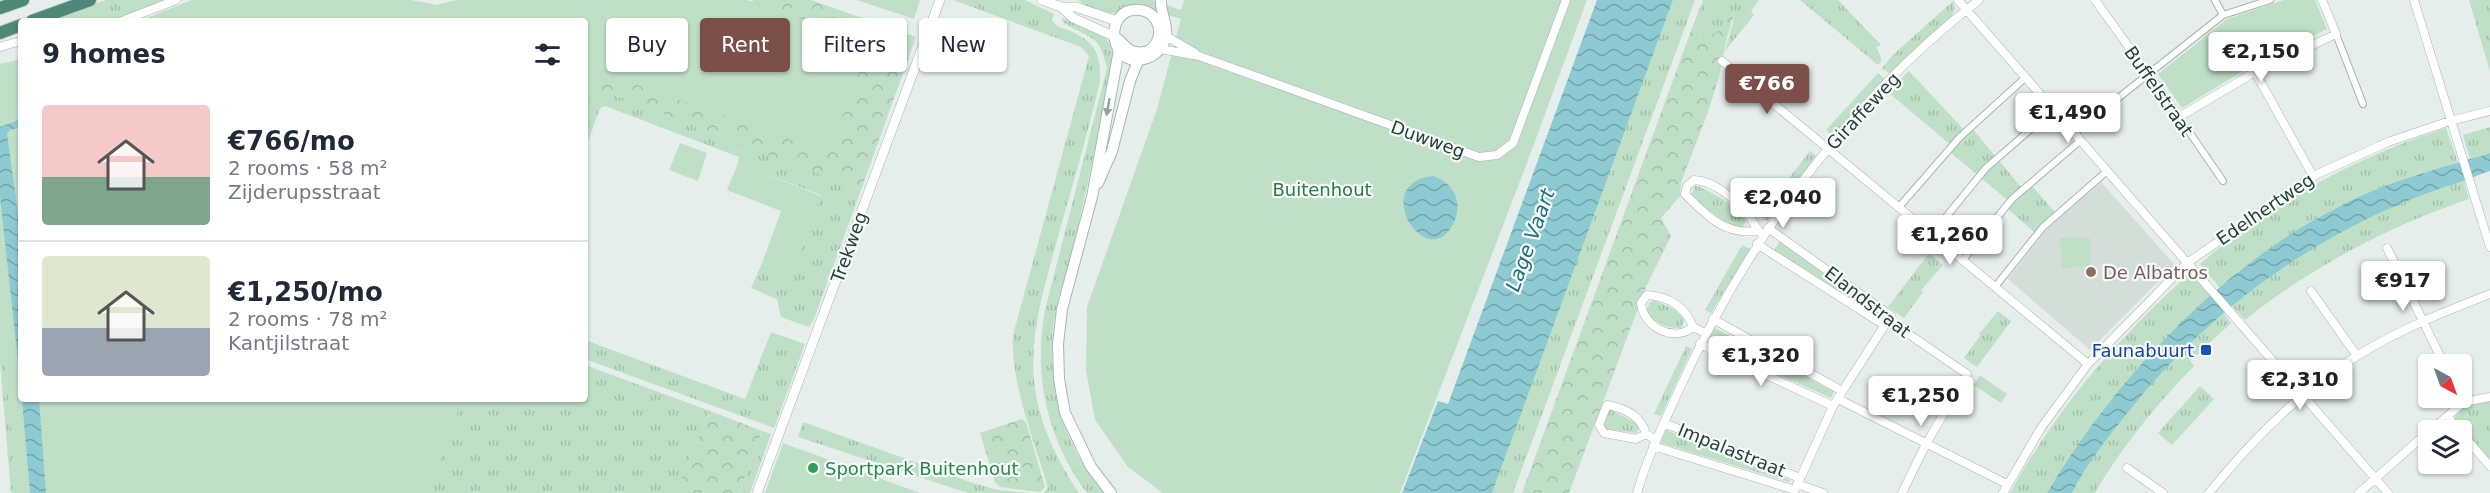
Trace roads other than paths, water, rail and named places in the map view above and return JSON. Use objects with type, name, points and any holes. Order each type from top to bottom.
[{"type":"highway","points":[[0,8],[22,0]]},
{"type":"highway","points":[[40,18],[90,0]]},
{"type":"highway","points":[[0,33],[18,26]]},
{"type":"main road","points":[[1158,17],[1159,0]]},
{"type":"main road","points":[[1136,5],[1158,17],[1166,27],[1160,49],[1142,56],[1125,56],[1119,50],[1113,36],[1117,21],[1124,14],[1136,5]]},
{"type":"main road","points":[[1092,197],[1112,151],[1142,56],[1163,34]]},
{"type":"main road","points":[[1113,36],[1131,51],[1142,56]]},
{"type":"main road","points":[[1111,493],[1091,467],[1065,413],[1059,379],[1058,344],[1062,309],[1092,197],[1119,50]]},
{"type":"street","points":[[130,18],[176,0]]},
{"type":"street","name":"Trekweg","points":[[757,493],[940,0]]},
{"type":"street","points":[[1042,0],[1117,21]]},
{"type":"street","name":"Duwweg","points":[[1160,49],[1199,56],[1479,158],[1497,155],[1513,143],[1566,0]]},
{"type":"street","points":[[1958,0],[2388,493]]},
{"type":"street","name":"Giraffeweg","points":[[1637,493],[1655,443],[1705,333],[1763,232],[1828,149],[1906,65],[1979,0]]},
{"type":"street","name":"Buffelstraat","points":[[2095,0],[2223,181]]},
{"type":"street","points":[[2215,0],[2223,15]]},
{"type":"street","points":[[2074,133],[2223,15],[2270,0]]},
{"type":"street","points":[[2322,0],[2363,104]]},
{"type":"street","points":[[2414,0],[2490,247]]},
{"type":"street","points":[[1062,4],[1072,18],[1113,36]]},
{"type":"street","name":"Duwweg","points":[[1163,34],[1199,56]]},
{"type":"street","points":[[2179,117],[2255,72],[2336,34]]},
{"type":"street","points":[[0,47],[18,42]]},
{"type":"street","points":[[1722,61],[2088,364]]},
{"type":"street","points":[[2255,72],[2313,176]]},
{"type":"street","points":[[1899,207],[1960,136],[2026,77]]},
{"type":"street","points":[[1932,234],[1986,168],[2054,109]]},
{"type":"street","name":"Edelhertweg","points":[[2003,493],[2041,428],[2088,364],[2187,263],[2313,176],[2388,142],[2450,121],[2490,111]]},
{"type":"street","points":[[1963,260],[2012,199],[2081,140]]},
{"type":"street","points":[[1995,287],[2043,227],[2108,171]]},
{"type":"street","points":[[1694,180],[1701,180],[1720,190],[1740,205],[1763,232],[1733,231],[1710,218],[1685,194],[1687,186],[1694,180]]},
{"type":"street","name":"Elandstraat","points":[[1763,232],[1891,316],[1886,322]]},
{"type":"street","name":"Elandstraat","points":[[1757,244],[1967,374],[1926,444]]},
{"type":"street","points":[[2387,248],[2439,354]]},
{"type":"street","points":[[2311,291],[2357,356]]},
{"type":"street","points":[[2209,493],[2256,440],[2304,396],[2357,356],[2422,321],[2490,294]]},
{"type":"street","points":[[1693,327],[1686,332],[1674,334],[1660,330],[1647,319],[1642,311],[1641,303],[1647,295],[1670,301],[1689,315],[1693,327],[1705,333]]},
{"type":"street","points":[[1713,319],[1838,399]]},
{"type":"street","points":[[1797,484],[1838,399],[1886,322]]},
{"type":"street","points":[[1700,344],[1838,399],[2007,484]]},
{"type":"street","points":[[2472,399],[2490,397]]},
{"type":"street","points":[[1607,405],[1619,407],[1635,416],[1644,426],[1646,434],[1636,439],[1604,433],[1599,425],[1607,405]]},
{"type":"street","points":[[2443,420],[2455,408]]},
{"type":"street","name":"Impalastraat","points":[[1664,423],[1797,484]]},
{"type":"street","name":"Impalastraat","points":[[1646,434],[1655,443],[1823,493]]},
{"type":"street","points":[[2359,493],[2418,441]]},
{"type":"street","points":[[1902,493],[1926,444]]},
{"type":"street","points":[[2472,446],[2490,466]]},
{"type":"street","points":[[2127,468],[2163,493]]},
{"type":"water","name":"Lage Vaart","points":[[1597,0],[1673,0],[1492,493],[1402,493],[1438,401],[1448,404]]},
{"type":"water","points":[[18,120],[18,128],[10,130],[7,134],[18,213],[18,361],[0,197],[0,127]]},
{"type":"water","points":[[2490,153],[2490,171],[2412,199],[2365,220],[2320,244],[2237,302],[2162,372],[2106,440],[2072,493],[2047,493],[2104,409],[2138,368],[2213,293],[2253,260],[2296,231],[2358,197],[2414,176]]},
{"type":"water","points":[[1433,176],[1451,189],[1457,201],[1457,209],[1453,224],[1442,237],[1430,239],[1418,233],[1409,222],[1404,208],[1405,194],[1414,182]]},
{"type":"water","points":[[22,402],[39,402],[46,493],[30,493]]},
{"type":"place","name":"De Albatros","points":[[2091,272]]},
{"type":"place","name":"Faunabuurt","points":[[2206,350]]},
{"type":"place","name":"Sportpark Buitenhout","points":[[813,468]]},
{"type":"park label","name":"Buitenhout","points":[[1322,189]]}]
